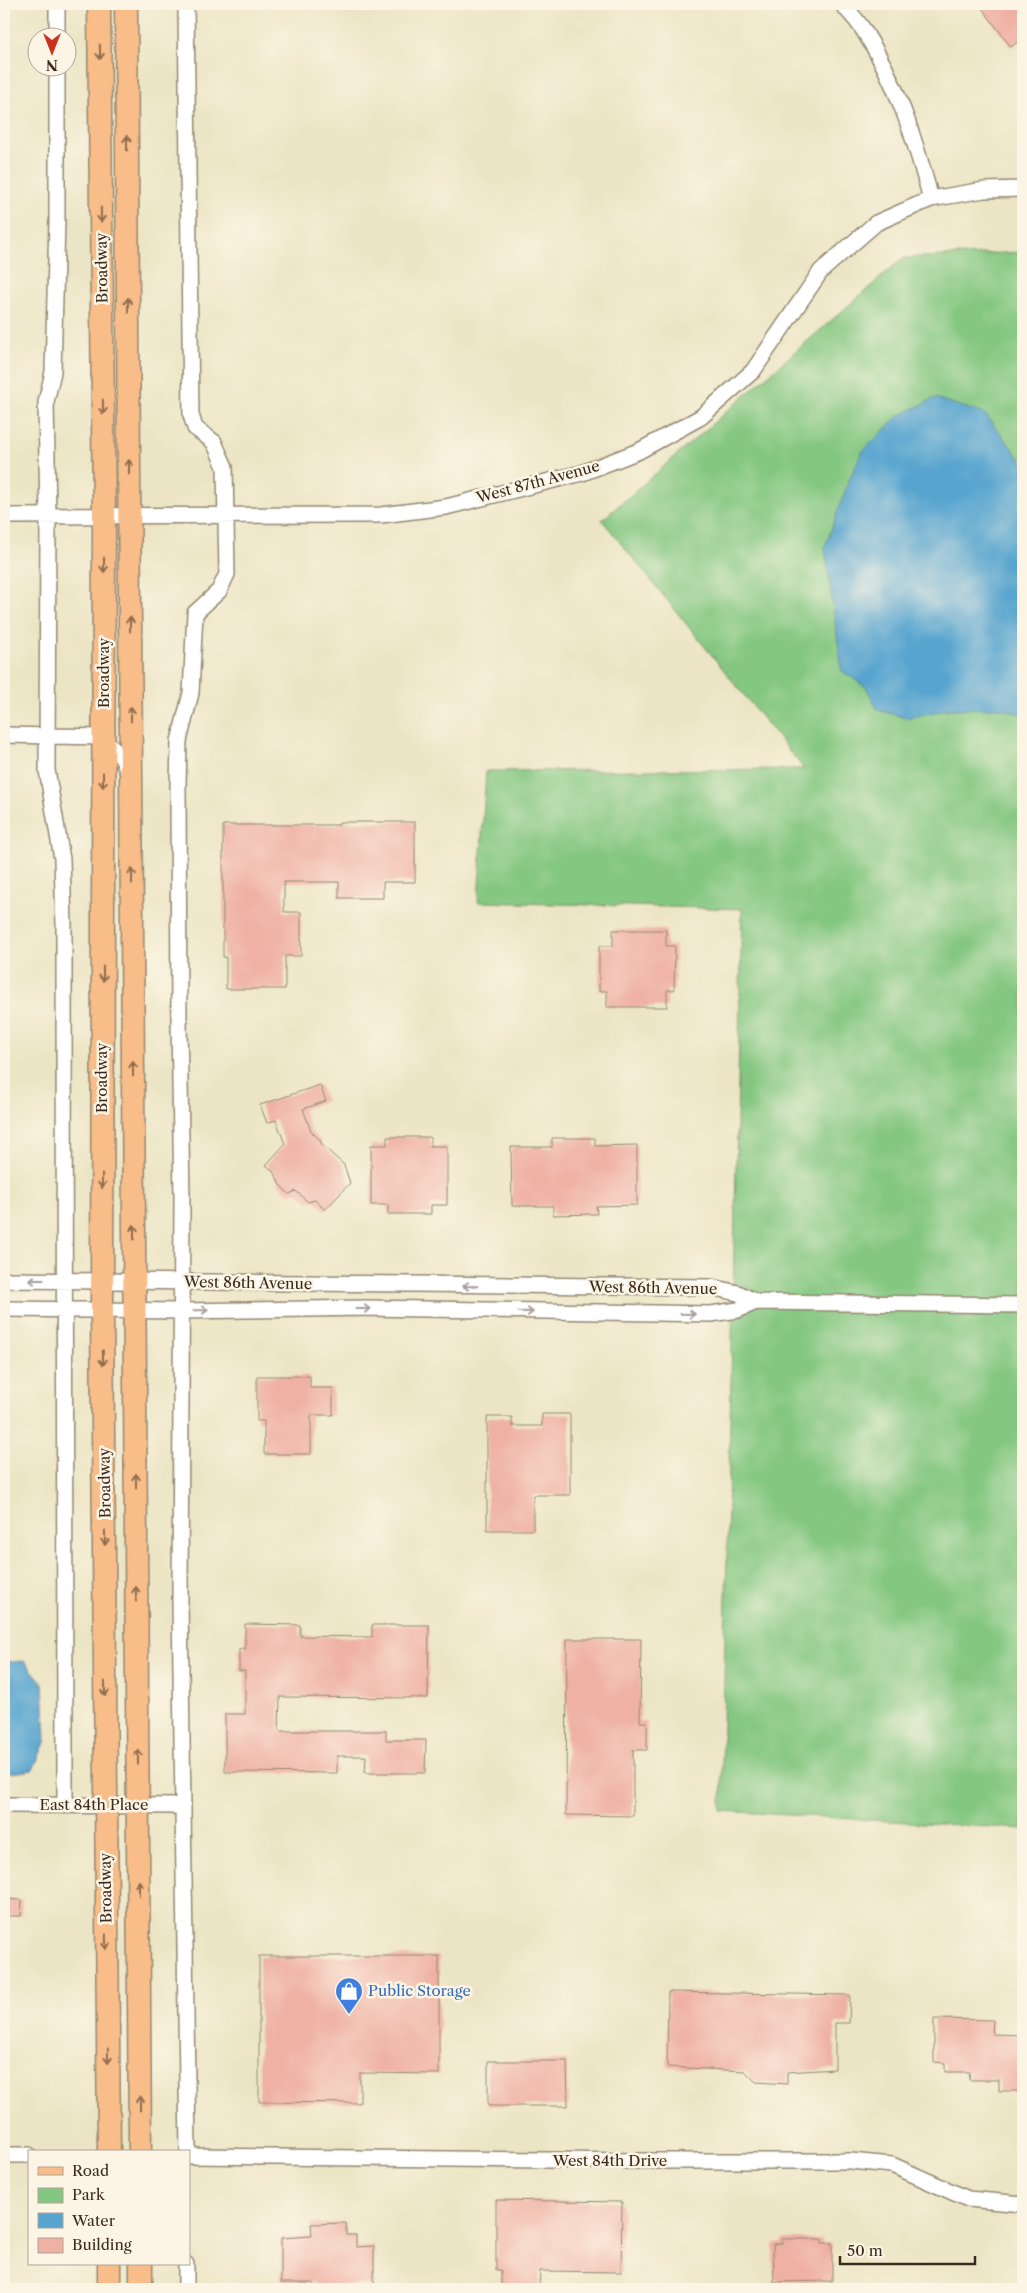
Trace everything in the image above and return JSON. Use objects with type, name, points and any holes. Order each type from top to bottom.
[{"type":"main road","name":"Broadway","points":[[99,4],[104,516],[102,1309],[109,2150]]},
{"type":"main road","name":"Broadway","points":[[126,4],[140,2150]]},
{"type":"main road","points":[[109,2266],[109,2289]]},
{"type":"main road","points":[[141,2266],[141,2289]]},
{"type":"street","points":[[57,4],[57,28]]},
{"type":"street","points":[[186,4],[191,415],[195,428],[214,442],[221,455],[224,467],[227,574],[219,591],[195,613],[191,693],[179,741],[180,1601],[188,2150]]},
{"type":"street","points":[[842,4],[864,30],[899,98],[916,142],[931,199]]},
{"type":"street","points":[[57,78],[58,221],[53,363],[46,402],[48,515],[47,770],[62,859],[64,926],[66,1280],[65,1805]]},
{"type":"street","name":"West 87th Avenue","points":[[4,516],[381,515],[446,507],[582,473],[639,451],[702,418],[753,371],[821,271],[876,222],[931,199],[984,190],[1023,190]]},
{"type":"street","points":[[4,735],[103,737],[123,759],[131,782]]},
{"type":"street","name":"West 86th Avenue","points":[[4,1280],[711,1287],[738,1293],[756,1302]]},
{"type":"street","points":[[756,1302],[1023,1305]]},
{"type":"street","name":"West 86th Avenue","points":[[4,1309],[366,1308],[711,1314],[738,1310],[756,1302]]},
{"type":"street","name":"East 84th Place","points":[[4,1805],[183,1806]]},
{"type":"street","points":[[4,2155],[28,2155]]},
{"type":"street","name":"West 84th Drive","points":[[190,2156],[632,2161],[850,2161],[892,2165],[968,2199],[1023,2204]]},
{"type":"street","points":[[186,2266],[186,2289]]},
{"type":"green space","points":[[1023,252],[1023,1829],[721,1811],[742,909],[478,902],[486,771],[804,769],[602,520],[903,258]]},
{"type":"water","points":[[935,398],[985,414],[1023,462],[1023,715],[1001,708],[948,709],[907,718],[878,710],[866,687],[842,671],[825,547],[849,480],[862,452],[897,417]]},
{"type":"water","points":[[24,1661],[43,1683],[46,1740],[33,1770],[4,1774],[4,1662]]},
{"type":"building","points":[[979,4],[1023,4],[1023,38],[1011,47]]},
{"type":"building","points":[[339,822],[415,822],[415,882],[383,882],[383,898],[339,898],[339,882],[284,882],[284,912],[301,912],[301,956],[285,956],[285,989],[226,989],[226,957],[223,957],[223,825],[339,825]]},
{"type":"building","points":[[613,930],[666,930],[666,946],[675,946],[674,990],[667,990],[667,1007],[607,1007],[607,991],[599,991],[599,946],[613,946]]},
{"type":"building","points":[[320,1085],[326,1101],[303,1109],[311,1131],[320,1140],[322,1145],[344,1165],[350,1183],[325,1210],[315,1200],[308,1202],[296,1191],[289,1194],[279,1184],[275,1173],[266,1165],[285,1144],[276,1120],[267,1123],[260,1105]]},
{"type":"building","points":[[387,1137],[430,1137],[430,1146],[447,1146],[447,1205],[431,1205],[431,1214],[388,1214],[388,1205],[371,1205],[371,1145],[387,1145]]},
{"type":"building","points":[[552,1138],[595,1138],[595,1146],[637,1145],[637,1205],[596,1206],[597,1214],[553,1215],[553,1206],[512,1206],[511,1147],[552,1147]]},
{"type":"building","points":[[257,1376],[310,1376],[310,1388],[333,1388],[333,1415],[311,1415],[311,1454],[264,1454],[264,1421],[257,1421]]},
{"type":"building","points":[[542,1414],[570,1414],[570,1495],[533,1495],[533,1530],[487,1530],[487,1417],[512,1417],[512,1426],[542,1426]]},
{"type":"building","points":[[245,1624],[300,1625],[300,1636],[372,1637],[372,1625],[429,1625],[428,1698],[280,1697],[279,1731],[386,1731],[386,1740],[426,1740],[425,1773],[365,1773],[366,1756],[337,1756],[337,1773],[225,1772],[225,1714],[245,1714],[245,1671],[239,1671],[239,1649],[245,1649]]},
{"type":"building","points":[[567,1639],[641,1639],[640,1722],[647,1722],[647,1750],[633,1750],[633,1816],[566,1815]]},
{"type":"building","points":[[4,1899],[22,1900],[21,1916],[4,1916]]},
{"type":"building","name":"Public Storage","points":[[259,1956],[439,1956],[439,2074],[360,2073],[360,2103],[259,2102]]},
{"type":"building","points":[[668,1992],[850,1995],[849,2023],[835,2023],[835,2069],[787,2072],[787,2084],[756,2082],[745,2071],[667,2067]]},
{"type":"building","points":[[934,2019],[993,2020],[992,2034],[1023,2035],[1023,2091],[999,2091],[999,2080],[969,2080],[970,2072],[945,2072],[945,2063],[934,2062]]},
{"type":"building","points":[[488,2061],[567,2061],[568,2106],[488,2106]]},
{"type":"building","points":[[496,2200],[622,2202],[621,2272],[540,2271],[539,2289],[501,2289],[501,2270],[496,2270]]},
{"type":"building","points":[[346,2223],[346,2235],[356,2235],[356,2247],[374,2246],[374,2284],[343,2285],[343,2289],[314,2289],[314,2283],[281,2283],[281,2238],[312,2236],[311,2224]]},
{"type":"building","points":[[782,2239],[822,2239],[822,2243],[832,2243],[832,2281],[774,2282],[773,2244],[782,2243]]},
{"type":"place","name":"Public Storage","points":[[349,2015]]}]
